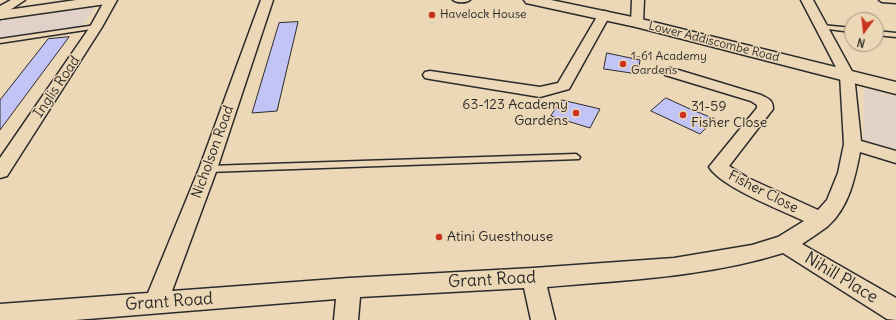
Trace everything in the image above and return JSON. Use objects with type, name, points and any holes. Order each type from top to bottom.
[{"type":"main road","points":[[0,15],[106,0]]},
{"type":"main road","name":"Lower Addiscombe Road","points":[[532,0],[637,23],[896,88]]},
{"type":"street","points":[[0,15],[2,10],[19,0]]},
{"type":"street","name":"Inglis Road","points":[[0,172],[96,27],[111,0]]},
{"type":"street","name":"Nicholson Road","points":[[156,302],[208,169],[267,0]]},
{"type":"street","points":[[637,23],[638,0]]},
{"type":"street","points":[[807,0],[848,75]]},
{"type":"street","points":[[430,75],[540,92],[564,86],[604,16]]},
{"type":"street","name":"Fisher Close","points":[[670,72],[756,98],[765,103],[765,109],[718,168],[741,183],[821,220]]},
{"type":"street","name":"Grant Road","points":[[0,315],[348,288],[533,278],[674,267],[752,254],[785,244],[821,220],[835,204],[847,174],[853,144],[848,75]]},
{"type":"street","points":[[853,144],[896,157]]},
{"type":"street","name":"Nihill Place","points":[[785,244],[896,311]]},
{"type":"street","points":[[533,278],[543,320]]},
{"type":"street","points":[[346,320],[348,288]]},
{"type":"lane","points":[[456,0],[467,0]]},
{"type":"lane","points":[[882,0],[896,2]]},
{"type":"lane","points":[[0,41],[96,27]]},
{"type":"lane","points":[[822,27],[844,29]]},
{"type":"lane","points":[[884,34],[896,35]]},
{"type":"lane","points":[[208,169],[576,157]]},
{"type":"shaded area","points":[[94,7],[81,30],[0,41],[0,21]]},
{"type":"shaded area","points":[[864,88],[896,97],[896,155],[863,145]]},
{"type":"building","points":[[298,22],[277,111],[252,113],[279,23]]},
{"type":"building","points":[[69,37],[0,130],[0,100],[48,39]]},
{"type":"building","name":"1-61 Academy Gardens","points":[[607,53],[640,60],[638,74],[604,69]]},
{"type":"building","name":"31-59 Fisher Close","points":[[666,98],[715,119],[700,134],[651,111]]},
{"type":"building","name":"63-123 Academy Gardens","points":[[562,100],[600,109],[590,128],[551,116]]},
{"type":"place","name":"Havelock House","points":[[432,15]]},
{"type":"place","name":"1-61 Academy Gardens","points":[[623,64]]},
{"type":"place","name":"63-123 Academy Gardens","points":[[576,113]]},
{"type":"place","name":"31-59 Fisher Close","points":[[683,115]]},
{"type":"place","name":"Atini Guesthouse","points":[[439,237]]}]
